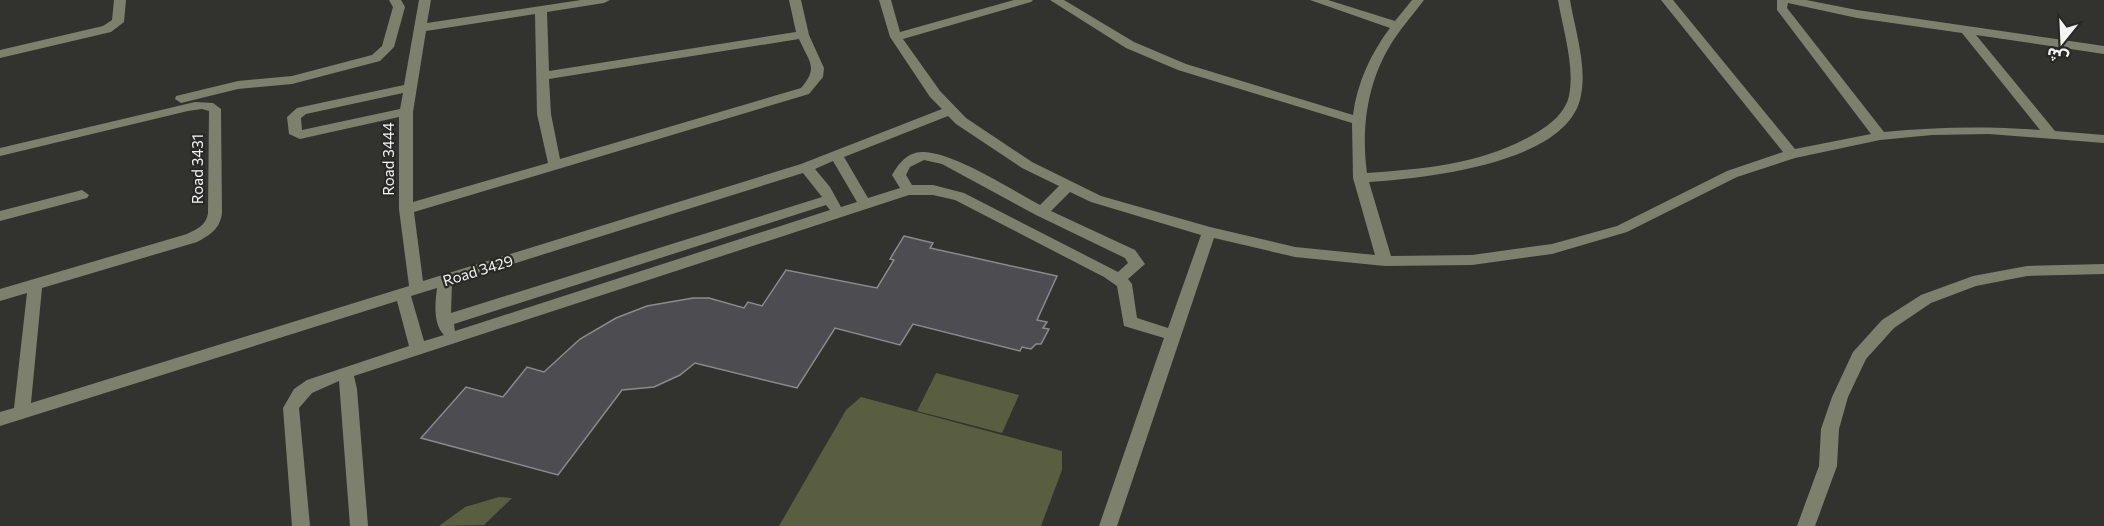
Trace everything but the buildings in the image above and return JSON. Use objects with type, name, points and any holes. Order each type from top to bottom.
[{"type":"street","points":[[0,54],[107,29],[118,22],[120,0]]},
{"type":"street","points":[[0,142],[231,86],[292,80],[376,58],[388,47],[399,8],[395,0]]},
{"type":"street","name":"Road 3444","points":[[418,351],[411,319],[409,292],[406,112],[425,0]]},
{"type":"street","points":[[419,28],[604,0]]},
{"type":"street","points":[[406,209],[805,92],[817,77],[818,68],[803,35],[795,0]]},
{"type":"street","points":[[885,0],[896,37],[935,94],[961,121],[1027,165],[1096,199],[1209,232],[1295,252],[1385,261],[1472,260],[1552,249],[1622,229],[1732,174],[1792,154],[1880,136],[1932,131],[2050,133],[2104,139]]},
{"type":"street","points":[[896,37],[1027,0]]},
{"type":"street","points":[[1056,0],[1130,45],[1182,68],[1357,120]]},
{"type":"street","points":[[1316,0],[1397,26]]},
{"type":"street","points":[[1385,261],[1369,217],[1360,178],[1357,120],[1366,84],[1380,52],[1418,0]]},
{"type":"street","points":[[1360,178],[1417,174],[1476,165],[1524,148],[1561,123],[1575,95],[1573,60],[1564,0]]},
{"type":"street","points":[[1667,0],[1792,154]]},
{"type":"street","points":[[1783,0],[1781,8],[1880,136]]},
{"type":"street","points":[[1789,0],[1857,14],[2104,50]]},
{"type":"street","points":[[541,9],[544,114],[555,165]]},
{"type":"street","points":[[1964,28],[2050,133]]},
{"type":"street","points":[[544,76],[803,35]]},
{"type":"street","points":[[406,112],[296,134],[294,117],[303,111],[410,88]]},
{"type":"street","name":"Road 3431","points":[[0,152],[200,104],[210,105],[215,109],[215,213],[214,221],[206,231],[192,238],[0,295]]},
{"type":"street","name":"Road 3429","points":[[0,418],[807,167],[951,110]]},
{"type":"street","points":[[837,157],[865,204]]},
{"type":"street","points":[[908,190],[898,175],[902,168],[917,157],[946,161],[1041,212],[1130,254],[1137,264],[1119,279]]},
{"type":"street","points":[[807,167],[833,206]]},
{"type":"street","points":[[1041,212],[1069,185]]},
{"type":"street","points":[[446,321],[833,206],[865,204],[908,190],[933,190],[959,196],[1119,279],[1126,290],[1127,315],[1130,322],[1173,335]]},
{"type":"street","points":[[0,216],[82,195]]},
{"type":"street","points":[[301,526],[291,408],[294,399],[303,387],[418,351],[833,206]]},
{"type":"street","points":[[1108,526],[1209,232]]},
{"type":"street","points":[[1806,526],[1828,466],[1830,429],[1840,397],[1859,356],[1888,324],[1926,299],[1972,281],[2027,272],[2104,269]]},
{"type":"street","points":[[445,281],[442,308],[450,338]]},
{"type":"street","points":[[22,412],[35,286]]},
{"type":"street","points":[[345,373],[349,389],[359,526]]},
{"type":"green space","points":[[936,373],[1019,395],[1002,433],[917,411]]},
{"type":"green space","points":[[861,397],[1062,451],[1062,470],[1041,526],[779,526],[846,410]]},
{"type":"green space","points":[[499,497],[512,498],[484,525],[439,526],[465,507]]}]
